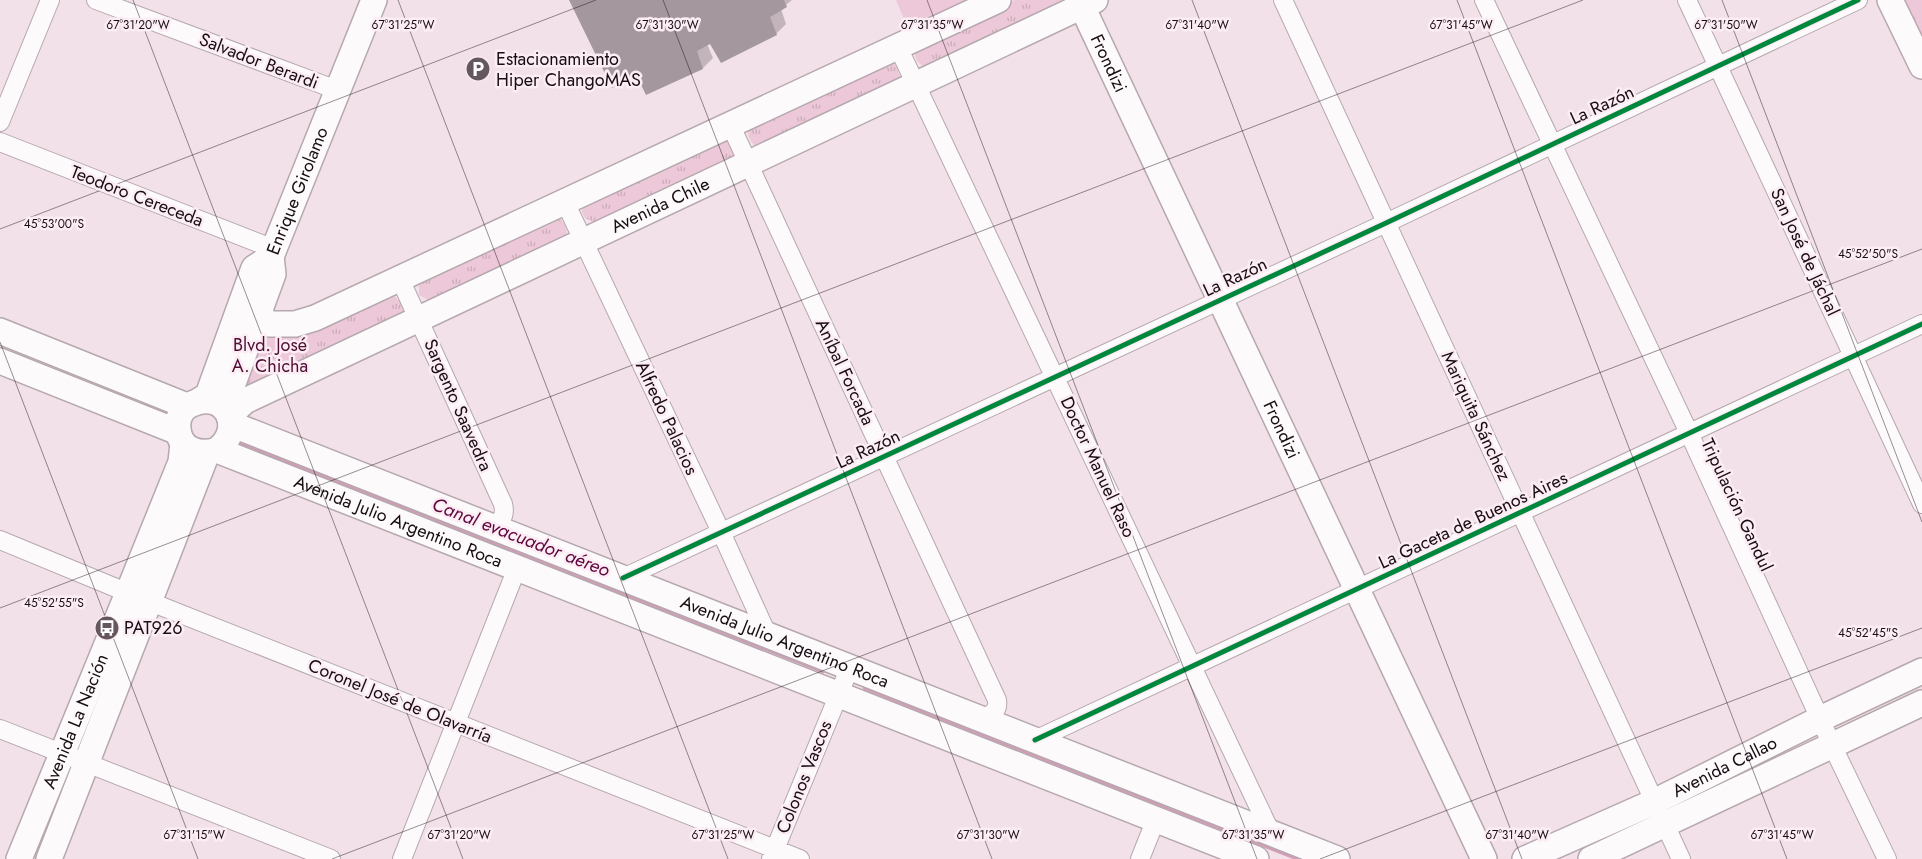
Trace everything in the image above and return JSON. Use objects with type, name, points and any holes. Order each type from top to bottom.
[{"type":"main road","name":"Enrique Girolamo","points":[[194,403],[208,395],[254,268],[272,253],[374,0]]},
{"type":"main road","points":[[260,309],[262,317],[267,324],[295,324],[315,318],[998,0]]},
{"type":"main road","points":[[1890,0],[1922,66]]},
{"type":"main road","name":"Avenida Chile","points":[[228,416],[245,401],[1085,2]]},
{"type":"main road","name":"Frondizi","points":[[1085,2],[1220,300],[1484,859]]},
{"type":"main road","points":[[212,452],[228,439],[228,416],[260,309],[273,274],[272,253]]},
{"type":"main road","name":"Avenida Julio Argentino Roca","points":[[0,331],[194,403],[209,400],[217,403],[228,416],[489,525],[1338,859]]},
{"type":"main road","name":"Avenida Julio Argentino Roca","points":[[0,361],[180,437],[194,452],[212,452],[517,568],[1256,859]]},
{"type":"main road","points":[[180,437],[178,422],[181,413],[194,403]]},
{"type":"main road","name":"Avenida La Nación","points":[[49,859],[86,762],[181,462],[180,437]]},
{"type":"main road","name":"Avenida La Nación","points":[[19,859],[62,753],[212,452]]},
{"type":"main road","name":"Avenida Callao","points":[[1526,859],[1654,802],[1820,719],[1922,671]]},
{"type":"main road","name":"Avenida Callao","points":[[1591,859],[1922,703]]},
{"type":"street","points":[[0,122],[50,0]]},
{"type":"street","name":"Salvador Berardi","points":[[96,0],[338,90]]},
{"type":"street","name":"Mariquita Sánchez","points":[[1284,0],[1680,859]]},
{"type":"street","name":"Tripulación Gandul","points":[[1484,0],[1689,433],[1832,745],[1888,859]]},
{"type":"street","name":"San José de Jáchal","points":[[1688,0],[1922,504]]},
{"type":"street","name":"La Razón","points":[[623,578],[1386,223],[1858,0]]},
{"type":"street","name":"Doctor Manuel Raso","points":[[898,47],[1271,833]]},
{"type":"street","name":"Aníbal Forcada","points":[[730,124],[997,700],[998,706],[993,713],[984,717],[977,717]]},
{"type":"street","name":"Teodoro Cereceda","points":[[0,142],[272,253]]},
{"type":"street","name":"Alfredo Palacios","points":[[565,202],[721,532],[766,634]]},
{"type":"street","name":"Sargento Saavedra","points":[[400,279],[503,504],[504,513],[502,518],[496,524],[489,525]]},
{"type":"street","name":"La Gaceta de Buenos Aires","points":[[1036,740],[1521,514],[1922,324]]},
{"type":"street","name":"Coronel José de Olavarría","points":[[0,540],[457,723],[773,854],[800,859]]},
{"type":"street","points":[[402,859],[517,568]]},
{"type":"street","name":"Colonos Vascos","points":[[773,854],[850,667]]},
{"type":"street","points":[[0,729],[331,859]]},
{"type":"street","points":[[1140,859],[1156,820]]},
{"type":"green space","points":[[896,0],[975,0],[909,31]]},
{"type":"green space","points":[[1015,0],[1062,0],[1061,6],[928,70],[916,59],[915,52],[919,44]]},
{"type":"green space","points":[[1901,0],[1922,0],[1922,43]]},
{"type":"green space","points":[[893,62],[900,77],[894,85],[763,146],[754,145],[750,140],[748,132],[751,123]]},
{"type":"green space","points":[[725,139],[730,142],[735,153],[731,161],[596,223],[585,218],[582,212],[584,205]]},
{"type":"green space","points":[[557,217],[563,222],[567,232],[567,235],[560,241],[432,302],[419,295],[421,280]]},
{"type":"green space","name":"Blvd. José A. Chicha","points":[[390,294],[403,307],[404,310],[399,317],[239,393],[256,334],[295,337]]},
{"type":"building","points":[[569,0],[784,0],[787,7],[770,17],[777,35],[721,63],[710,44],[697,51],[703,69],[646,95],[636,74],[612,88]]},
{"type":"waterway","name":"Canal evacuador aéreo","points":[[236,442],[823,671]]},
{"type":"waterway","name":"Canal evacuador aéreo","points":[[865,688],[1299,859]]},
{"type":"cycle path","points":[[623,578],[1386,223],[1858,0]]},
{"type":"cycle path","points":[[1035,740],[1922,324]]},
{"type":"place","name":"Estacionamiento Hiper ChangoMAS","points":[[478,69]]},
{"type":"place","name":"PAT926","points":[[107,628]]}]
